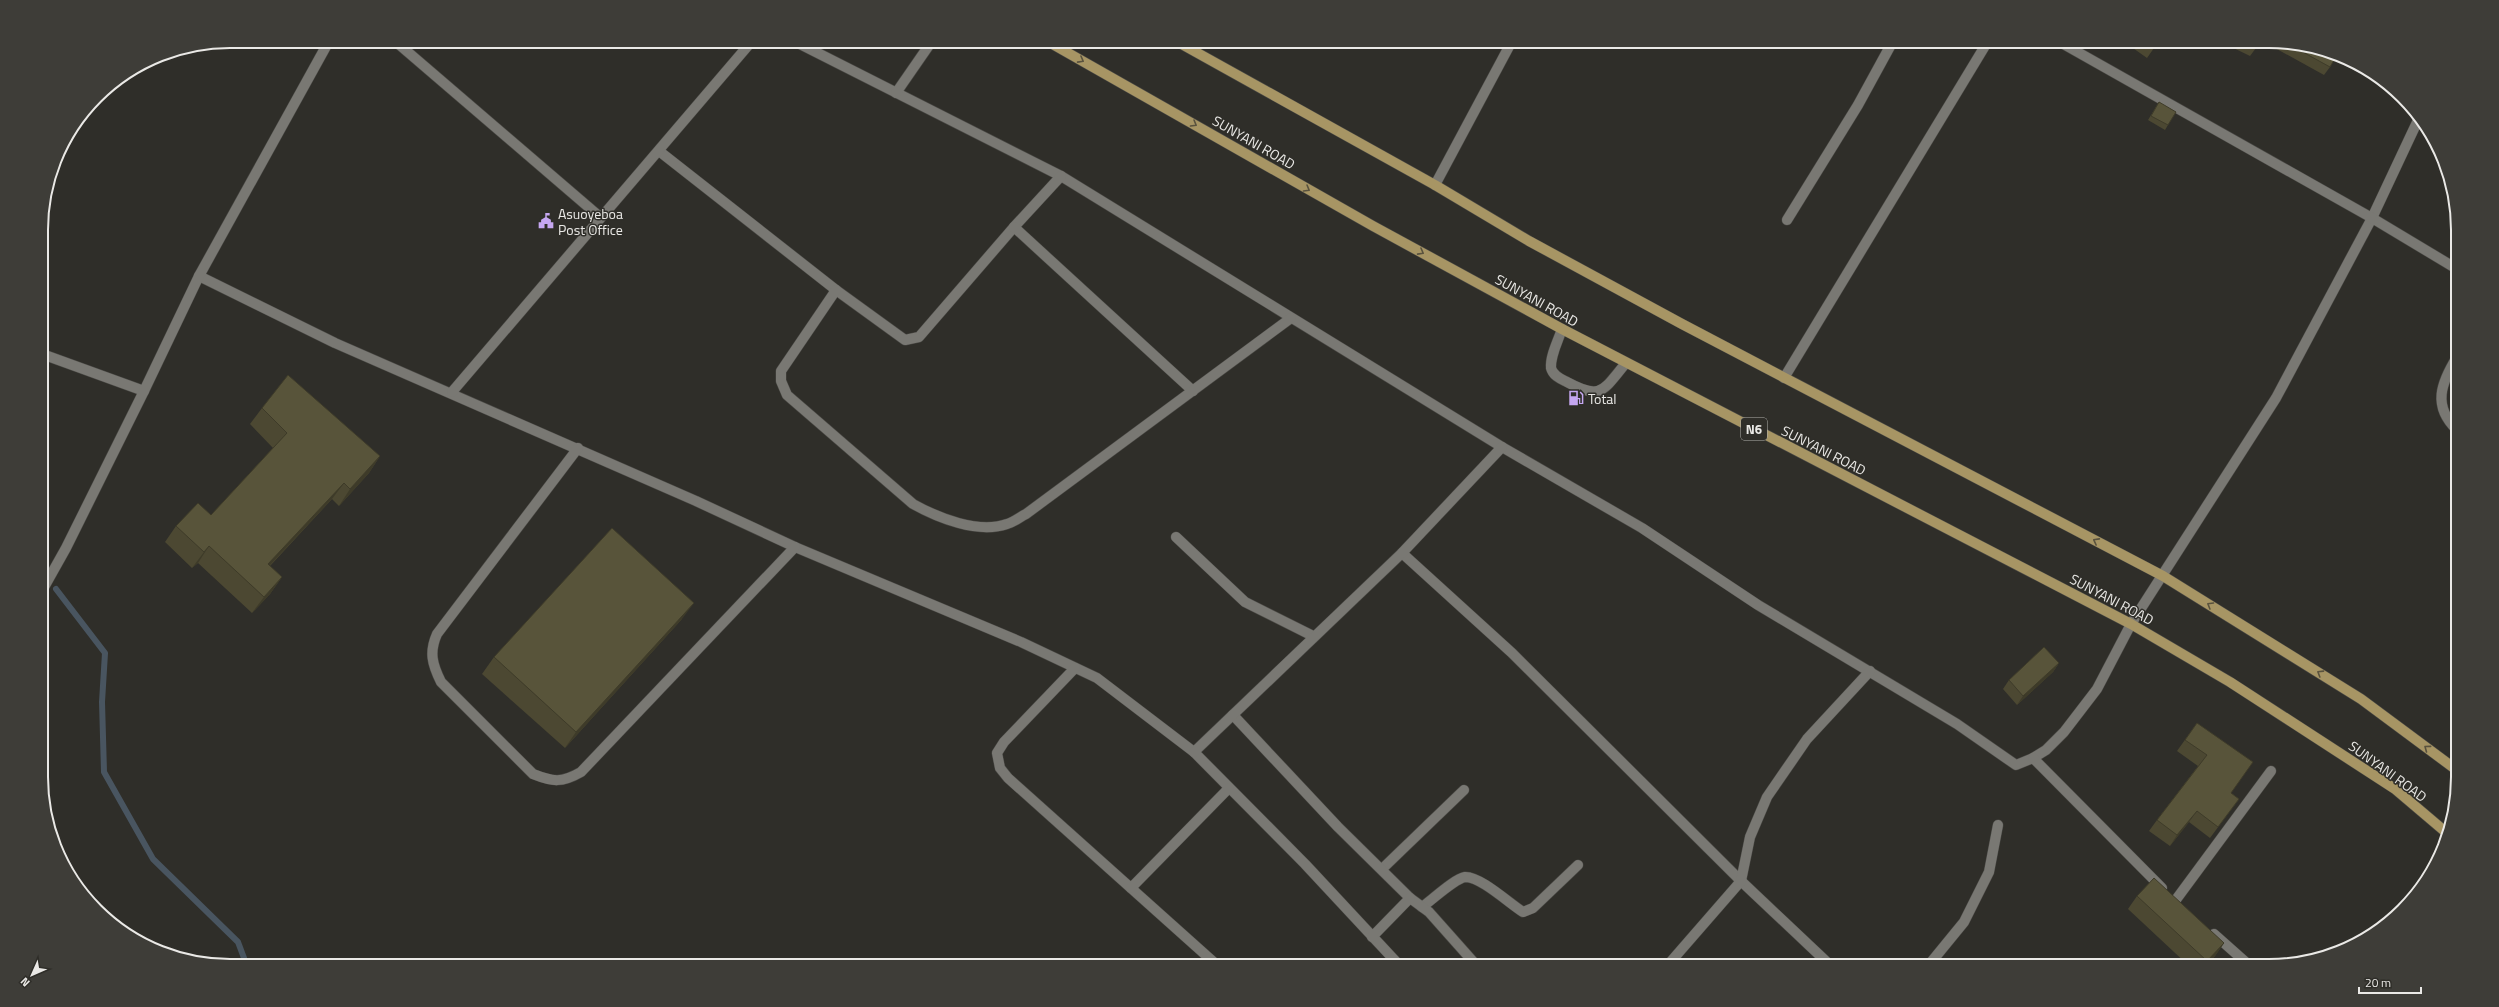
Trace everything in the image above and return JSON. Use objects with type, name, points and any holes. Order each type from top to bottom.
[{"type":"main road","name":"SUNYANI ROAD","points":[[1060,48],[1372,226],[1562,329],[2131,624],[2230,682],[2395,789],[2443,830]]},
{"type":"main road","points":[[1189,48],[1435,185],[1529,241],[1784,378],[2163,576],[2360,699],[2451,766]]},
{"type":"street","points":[[48,580],[66,548],[144,391],[199,276],[325,48]]},
{"type":"street","points":[[403,48],[600,217]]},
{"type":"street","points":[[452,392],[600,217],[659,151],[746,48]]},
{"type":"street","points":[[808,48],[1061,176],[1291,318],[1398,381],[1502,447],[1642,528],[1758,605],[1957,724],[2016,765],[2033,758],[2046,750],[2064,732],[2097,688],[2131,624],[2276,398],[2372,218],[2416,124]]},
{"type":"street","points":[[896,93],[927,48]]},
{"type":"street","points":[[1435,185],[1508,48]]},
{"type":"street","points":[[1787,220],[1858,105],[1889,48]]},
{"type":"street","points":[[1784,378],[1984,48]]},
{"type":"street","points":[[2070,48],[2372,218],[2451,266]]},
{"type":"street","points":[[659,151],[836,290],[905,340],[912,340],[920,336],[1014,227],[1061,176]]},
{"type":"street","points":[[1014,227],[1193,391]]},
{"type":"street","points":[[199,276],[335,343],[452,392],[795,547],[1021,642],[1097,678],[1194,752],[1305,864],[1393,959]]},
{"type":"street","points":[[836,290],[781,371],[781,381],[787,395],[913,504],[936,518],[951,522],[993,527],[1007,524],[1026,514],[1291,318]]},
{"type":"street","points":[[1562,329],[1552,360],[1551,369],[1555,376],[1584,391],[1594,393],[1603,389],[1626,363]]},
{"type":"street","points":[[48,356],[144,391]]},
{"type":"street","points":[[2451,368],[2441,387],[2442,405],[2451,425]]},
{"type":"street","points":[[1194,752],[1313,636],[1402,553],[1502,447]]},
{"type":"street","points":[[578,448],[437,634],[431,648],[432,665],[441,682],[533,774],[550,781],[568,780],[581,772],[795,547]]},
{"type":"street","points":[[1176,537],[1245,602],[1313,636]]},
{"type":"street","points":[[1402,553],[1512,653],[1741,882],[1824,959]]},
{"type":"street","points":[[1076,668],[1004,742],[997,753],[1000,768],[1008,778],[1210,959]]},
{"type":"street","points":[[1673,959],[1741,882],[1750,837],[1768,797],[1807,740],[1870,671]]},
{"type":"street","points":[[1233,715],[1338,827],[1410,898],[1422,907],[1473,959]]},
{"type":"street","points":[[2033,758],[2178,904],[2271,770]]},
{"type":"street","points":[[1131,888],[1229,788]]},
{"type":"street","points":[[1382,869],[1464,790]]},
{"type":"street","points":[[1934,959],[1964,922],[1988,872],[1998,825]]},
{"type":"street","points":[[1422,907],[1455,882],[1465,877],[1477,879],[1523,912],[1533,908],[1578,865]]},
{"type":"street","points":[[1372,937],[1410,898]]},
{"type":"street","points":[[2204,926],[2242,959]]},
{"type":"building","points":[[2302,52],[2316,54],[2334,60],[2330,67]]},
{"type":"building","points":[[2159,102],[2176,112],[2168,125],[2151,116]]},
{"type":"building","points":[[288,375],[380,456],[350,489],[344,483],[268,564],[282,577],[264,597],[209,546],[204,552],[176,526],[198,503],[211,515],[287,433],[262,408]]},
{"type":"building","points":[[612,528],[694,603],[576,732],[494,657]]},
{"type":"building","points":[[2044,647],[2059,663],[2023,696],[2009,680]]},
{"type":"building","points":[[2197,723],[2253,762],[2231,793],[2239,799],[2218,827],[2197,811],[2177,835],[2157,820],[2207,755],[2185,740]]},
{"type":"building","points":[[2154,878],[2224,943],[2209,959],[2205,959],[2137,896]]},
{"type":"waterway","points":[[56,589],[105,653],[102,702],[104,772],[153,859],[238,942],[244,959]]},
{"type":"place","name":"Asuoyeboa Post Office","points":[[546,221]]},
{"type":"place","name":"Total","points":[[1576,398]]}]
